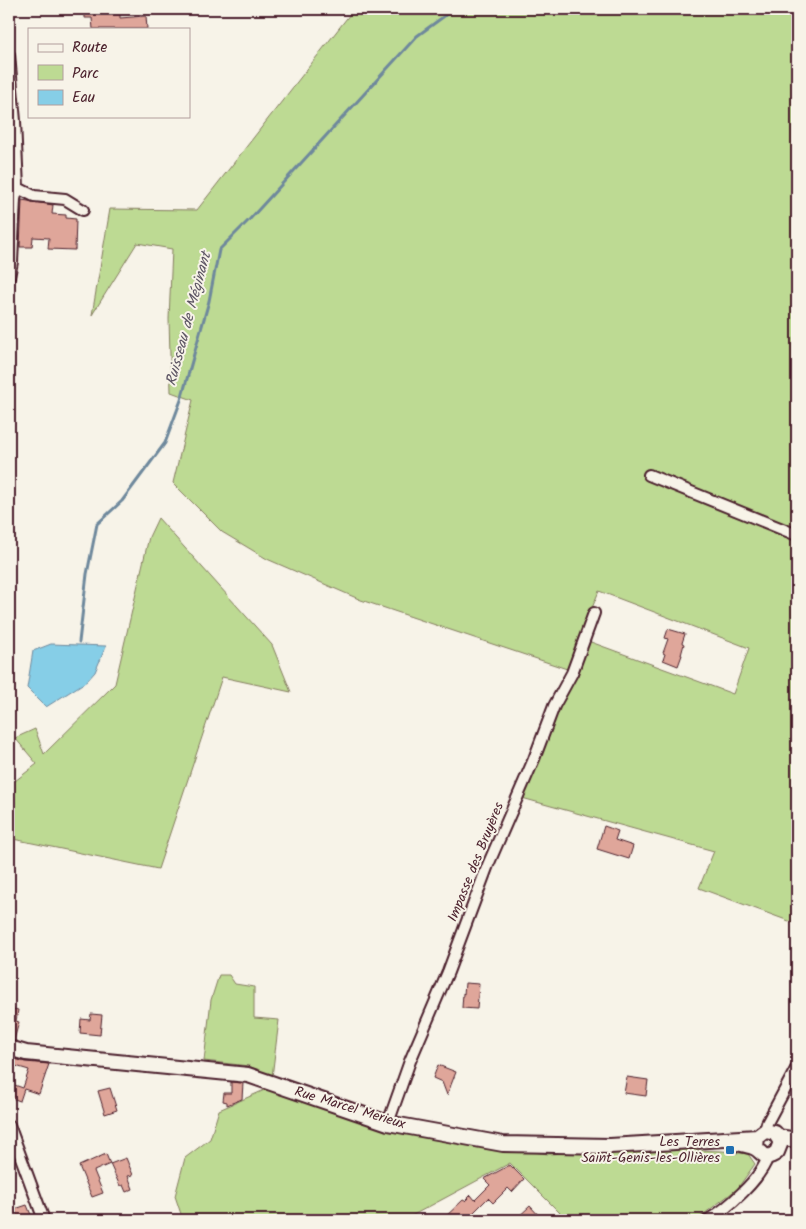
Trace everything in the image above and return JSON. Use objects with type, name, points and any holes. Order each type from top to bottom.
[{"type":"main road","name":"Rue Marcel Merieux","points":[[9,1048],[26,1053],[248,1075],[388,1123],[503,1144],[610,1146],[696,1139],[760,1138],[775,1133],[779,1142]]},
{"type":"main road","name":"Rue Marcel Merieux","points":[[760,1138],[763,1155],[768,1156]]},
{"type":"main road","points":[[779,1142],[797,1140]]},
{"type":"main road","points":[[779,1142],[797,1146]]},
{"type":"main road","points":[[768,1156],[773,1155],[779,1142]]},
{"type":"street","points":[[9,55],[15,121],[18,188],[15,199],[12,262],[9,277]]},
{"type":"street","points":[[18,188],[34,196],[65,199],[83,210]]},
{"type":"street","points":[[649,475],[797,535]]},
{"type":"street","name":"Impasse des Bruyères","points":[[388,1123],[410,1061],[448,972],[488,865],[534,759],[554,706],[572,673],[594,613]]},
{"type":"street","points":[[760,1138],[797,1067]]},
{"type":"street","points":[[9,1125],[44,1220]]},
{"type":"street","points":[[708,1220],[734,1201],[763,1169],[768,1156]]},
{"type":"green space","points":[[354,9],[797,9],[797,924],[699,888],[714,851],[522,798],[588,641],[733,694],[749,648],[599,591],[567,669],[361,600],[267,559],[222,532],[173,483],[193,400],[171,392],[169,319],[172,249],[137,243],[92,315],[110,209],[197,210]]},
{"type":"green space","points":[[158,518],[272,645],[291,692],[222,677],[158,869],[13,839],[9,831],[9,804],[15,803],[9,789],[9,769],[15,781],[37,764],[15,738],[35,729],[44,754],[115,684],[149,537]]},
{"type":"green space","points":[[219,975],[229,975],[235,984],[254,987],[254,1018],[279,1020],[272,1077],[249,1066],[204,1061],[211,1000]]},
{"type":"green space","points":[[269,1088],[444,1140],[548,1154],[666,1149],[722,1151],[748,1154],[755,1164],[737,1189],[696,1220],[567,1220],[510,1163],[404,1220],[183,1220],[175,1196],[185,1158],[210,1139],[219,1110]]},
{"type":"water","points":[[51,644],[106,646],[95,672],[87,681],[46,707],[27,688],[33,651]]},
{"type":"building","points":[[85,9],[120,9],[120,18],[146,16],[147,28],[93,28],[92,18],[85,18]]},
{"type":"building","points":[[22,200],[53,205],[52,214],[66,215],[66,218],[76,219],[75,250],[48,249],[49,238],[33,237],[32,247],[20,247]]},
{"type":"building","points":[[668,629],[685,634],[682,643],[684,644],[682,655],[678,666],[663,660],[665,654],[663,653],[668,639],[665,638]]},
{"type":"building","points":[[604,826],[618,831],[615,840],[633,846],[629,859],[597,849]]},
{"type":"building","points":[[465,983],[479,984],[477,1009],[462,1008]]},
{"type":"building","points":[[9,1008],[18,1010],[16,1021],[19,1022],[14,1040],[9,1039]]},
{"type":"building","points":[[91,1014],[102,1015],[100,1035],[80,1033],[81,1019],[90,1020]]},
{"type":"building","points":[[9,1057],[25,1062],[49,1064],[39,1094],[24,1089],[20,1101],[9,1097],[9,1083],[23,1088],[29,1070],[9,1064]]},
{"type":"building","points":[[438,1065],[456,1072],[447,1095],[442,1082],[433,1078]]},
{"type":"building","points":[[627,1077],[648,1080],[646,1096],[624,1093]]},
{"type":"building","points":[[231,1082],[243,1083],[242,1099],[227,1105],[227,1102],[223,1101],[224,1093],[231,1093]]},
{"type":"building","points":[[110,1088],[117,1110],[105,1114],[98,1091]]},
{"type":"building","points":[[106,1154],[110,1164],[94,1171],[103,1193],[92,1197],[79,1166]]},
{"type":"building","points":[[126,1158],[133,1175],[128,1176],[133,1189],[126,1192],[123,1185],[120,1186],[110,1164]]},
{"type":"building","points":[[510,1165],[524,1179],[512,1192],[508,1188],[493,1203],[488,1198],[466,1220],[442,1220],[471,1195],[475,1200],[490,1185],[484,1179]]},
{"type":"building","points":[[27,1205],[33,1220],[9,1220],[9,1211]]},
{"type":"building","points":[[530,1206],[543,1220],[515,1220]]},
{"type":"waterway","name":"Ruisseau de Méginant","points":[[79,642],[87,574],[97,524],[122,501],[165,443],[181,400],[209,301],[219,250],[250,219],[417,36],[454,9]]},
{"type":"place","name":"Les Terres Saint-Genis-les-Ollières","points":[[730,1150]]}]
